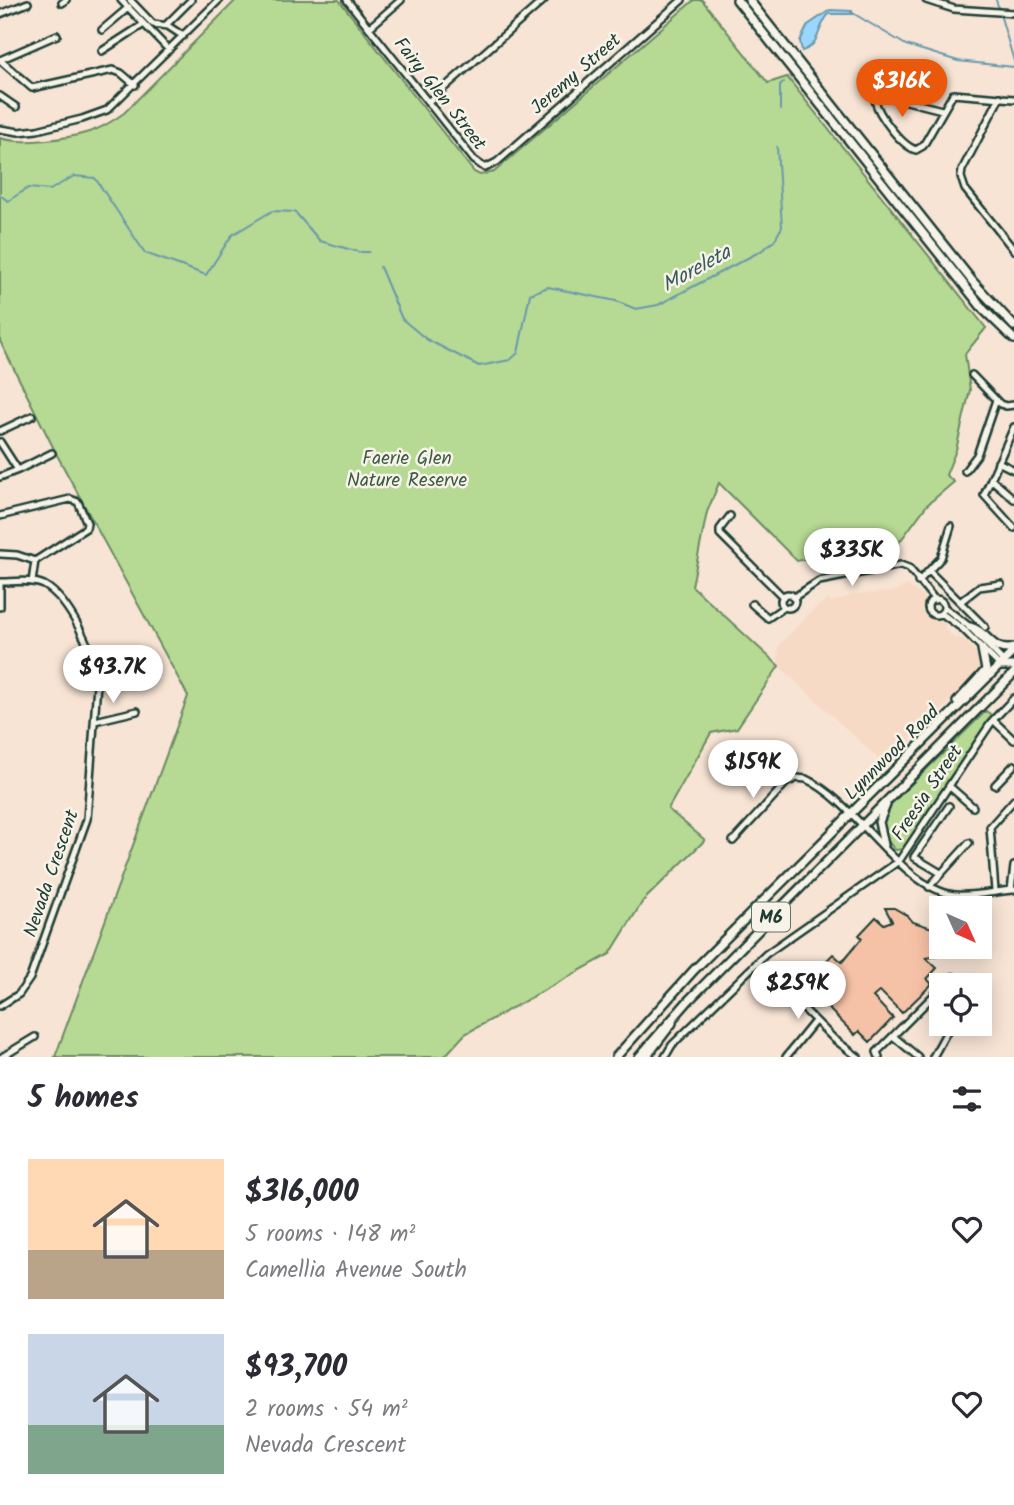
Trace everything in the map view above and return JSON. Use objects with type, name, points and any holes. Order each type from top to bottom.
[{"type":"main road","points":[[737,0],[976,300],[1014,339]]},
{"type":"main road","points":[[749,0],[973,282],[1014,326]]},
{"type":"main road","points":[[970,627],[977,629],[998,648],[1014,650]]},
{"type":"main road","points":[[945,720],[957,702],[986,670],[982,649]]},
{"type":"main road","name":"Lynnwood Road","points":[[616,1057],[694,970],[851,813],[945,720],[1008,667],[1014,650]]},
{"type":"main road","name":"Lynnwood Road","points":[[639,1057],[689,1000],[1002,685],[1010,675],[1008,667]]},
{"type":"main road","points":[[884,845],[879,822],[889,798]]},
{"type":"main road","points":[[646,1057],[689,1000]]},
{"type":"main road","points":[[632,1057],[662,1028]]},
{"type":"street","points":[[121,0],[169,50]]},
{"type":"street","points":[[130,0],[153,24],[166,25],[183,36]]},
{"type":"street","points":[[166,25],[191,0]]},
{"type":"street","points":[[0,129],[30,131],[98,115],[116,104],[219,0]]},
{"type":"street","name":"Fairy Glen Street","points":[[347,0],[477,165],[487,168]]},
{"type":"street","points":[[369,28],[401,0]]},
{"type":"street","points":[[428,102],[544,0]]},
{"type":"street","name":"Jeremy Street","points":[[487,168],[682,0]]},
{"type":"street","points":[[926,0],[954,9],[1014,13]]},
{"type":"street","points":[[0,14],[29,3]]},
{"type":"street","points":[[102,30],[129,8]]},
{"type":"street","points":[[102,51],[144,24]]},
{"type":"street","points":[[57,35],[0,60],[32,88],[113,70],[121,72],[135,85]]},
{"type":"street","points":[[942,110],[883,94],[875,100],[879,110],[914,150],[923,146],[954,93],[1014,99]]},
{"type":"street","points":[[0,96],[16,107]]},
{"type":"street","points":[[1000,97],[965,163],[961,177],[965,189],[1014,250]]},
{"type":"street","points":[[972,375],[996,400],[1006,406],[1014,405]]},
{"type":"street","points":[[965,471],[977,455],[996,400]]},
{"type":"street","points":[[0,431],[32,415]]},
{"type":"street","points":[[1014,427],[1011,440],[998,462],[985,498],[1014,528]]},
{"type":"street","points":[[0,442],[3,452],[18,470]]},
{"type":"street","points":[[0,477],[52,453]]},
{"type":"street","points":[[998,462],[1014,470]]},
{"type":"street","points":[[991,479],[1014,499]]},
{"type":"street","points":[[0,516],[70,499],[78,502],[87,523],[85,531],[35,561]]},
{"type":"street","points":[[730,516],[720,529],[720,534],[783,597]]},
{"type":"street","points":[[918,582],[942,556],[951,526]]},
{"type":"street","points":[[0,554],[27,557],[35,561]]},
{"type":"street","points":[[0,607],[0,582],[32,582],[35,561]]},
{"type":"street","points":[[752,604],[768,618],[784,607],[792,606],[793,598],[818,581],[895,565],[909,568],[924,589],[935,600],[942,602],[943,610],[982,649],[1008,667]]},
{"type":"street","points":[[929,571],[985,627]]},
{"type":"street","name":"Nevada Crescent","points":[[0,1006],[19,994],[30,978],[83,832],[89,805],[97,673],[89,649],[74,620],[53,593],[41,584],[32,582]]},
{"type":"street","points":[[960,602],[976,588],[1001,584]]},
{"type":"street","points":[[924,589],[933,614],[943,610]]},
{"type":"street","points":[[783,597],[788,595],[793,598]]},
{"type":"street","points":[[783,597],[781,601],[784,607]]},
{"type":"street","points":[[929,605],[935,600]]},
{"type":"street","points":[[943,610],[970,627],[1008,667]]},
{"type":"street","name":"Freesia Street","points":[[665,1057],[671,1045],[757,962],[899,861],[993,720],[1014,698]]},
{"type":"street","points":[[95,721],[137,711]]},
{"type":"street","points":[[993,720],[1014,740]]},
{"type":"street","points":[[995,785],[1014,765]]},
{"type":"street","points":[[733,841],[791,780],[797,778],[813,782],[851,813],[929,887],[957,895],[1013,890],[1014,866]]},
{"type":"street","points":[[950,786],[973,807]]},
{"type":"street","points":[[995,891],[990,827],[1014,800]]},
{"type":"street","points":[[939,873],[915,857],[949,806]]},
{"type":"street","points":[[929,887],[969,843]]},
{"type":"street","points":[[757,962],[815,1021],[858,1057]]},
{"type":"street","points":[[878,1057],[877,1052],[929,999]]},
{"type":"street","points":[[786,1057],[815,1021]]},
{"type":"street","points":[[893,1036],[918,1057]]},
{"type":"street","points":[[933,1057],[944,1036]]},
{"type":"street","points":[[2,1057],[35,1037]]},
{"type":"shaded area","points":[[907,585],[923,596],[925,611],[937,621],[945,621],[945,629],[955,639],[958,637],[968,643],[983,662],[983,669],[885,765],[778,665],[779,645],[814,609],[828,599],[832,602],[856,594],[893,592]]},
{"type":"green space","name":"Faerie Glen Nature Reserve","points":[[236,0],[339,0],[474,172],[480,175],[494,172],[694,0],[702,0],[768,83],[787,77],[986,328],[965,354],[970,390],[956,450],[946,475],[954,482],[927,505],[898,544],[895,541],[797,561],[719,483],[707,512],[692,586],[779,666],[737,728],[711,733],[668,809],[705,840],[643,901],[610,954],[465,1034],[444,1057],[55,1057],[188,696],[58,457],[0,341],[0,138],[20,141],[57,139],[89,132],[107,124],[124,113]]},
{"type":"green space","points":[[986,711],[993,716],[905,849],[895,850],[882,834],[882,818],[888,807]]},
{"type":"water","points":[[830,10],[852,11],[853,14],[829,14],[816,40],[802,51],[800,41],[808,25]]},
{"type":"building","points":[[885,908],[894,908],[913,922],[929,927],[929,958],[926,958],[937,968],[929,973],[929,987],[902,1013],[880,991],[873,997],[893,1018],[870,1042],[859,1031],[855,1035],[822,1002],[819,1004],[815,1000],[823,986],[821,966],[833,954],[842,962],[862,938],[859,935],[876,917],[884,924],[892,921]]},
{"type":"waterway","points":[[996,0],[999,9]]},
{"type":"waterway","name":"Moreleta","points":[[851,12],[906,45],[958,61],[1014,67]]},
{"type":"waterway","points":[[1000,14],[1014,61]]},
{"type":"waterway","name":"Moreleta","points":[[780,110],[780,86],[784,82]]},
{"type":"waterway","name":"Moreleta","points":[[380,267],[402,319],[426,339],[479,366],[510,360],[518,353],[530,294],[548,287],[616,301],[636,309],[658,305],[761,251],[774,241],[782,227],[777,147]]},
{"type":"waterway","name":"Moreleta","points":[[0,195],[8,201],[28,188],[50,190],[74,176],[95,178],[145,253],[206,275],[232,235],[272,211],[295,212],[320,241],[359,252],[369,252]]}]
